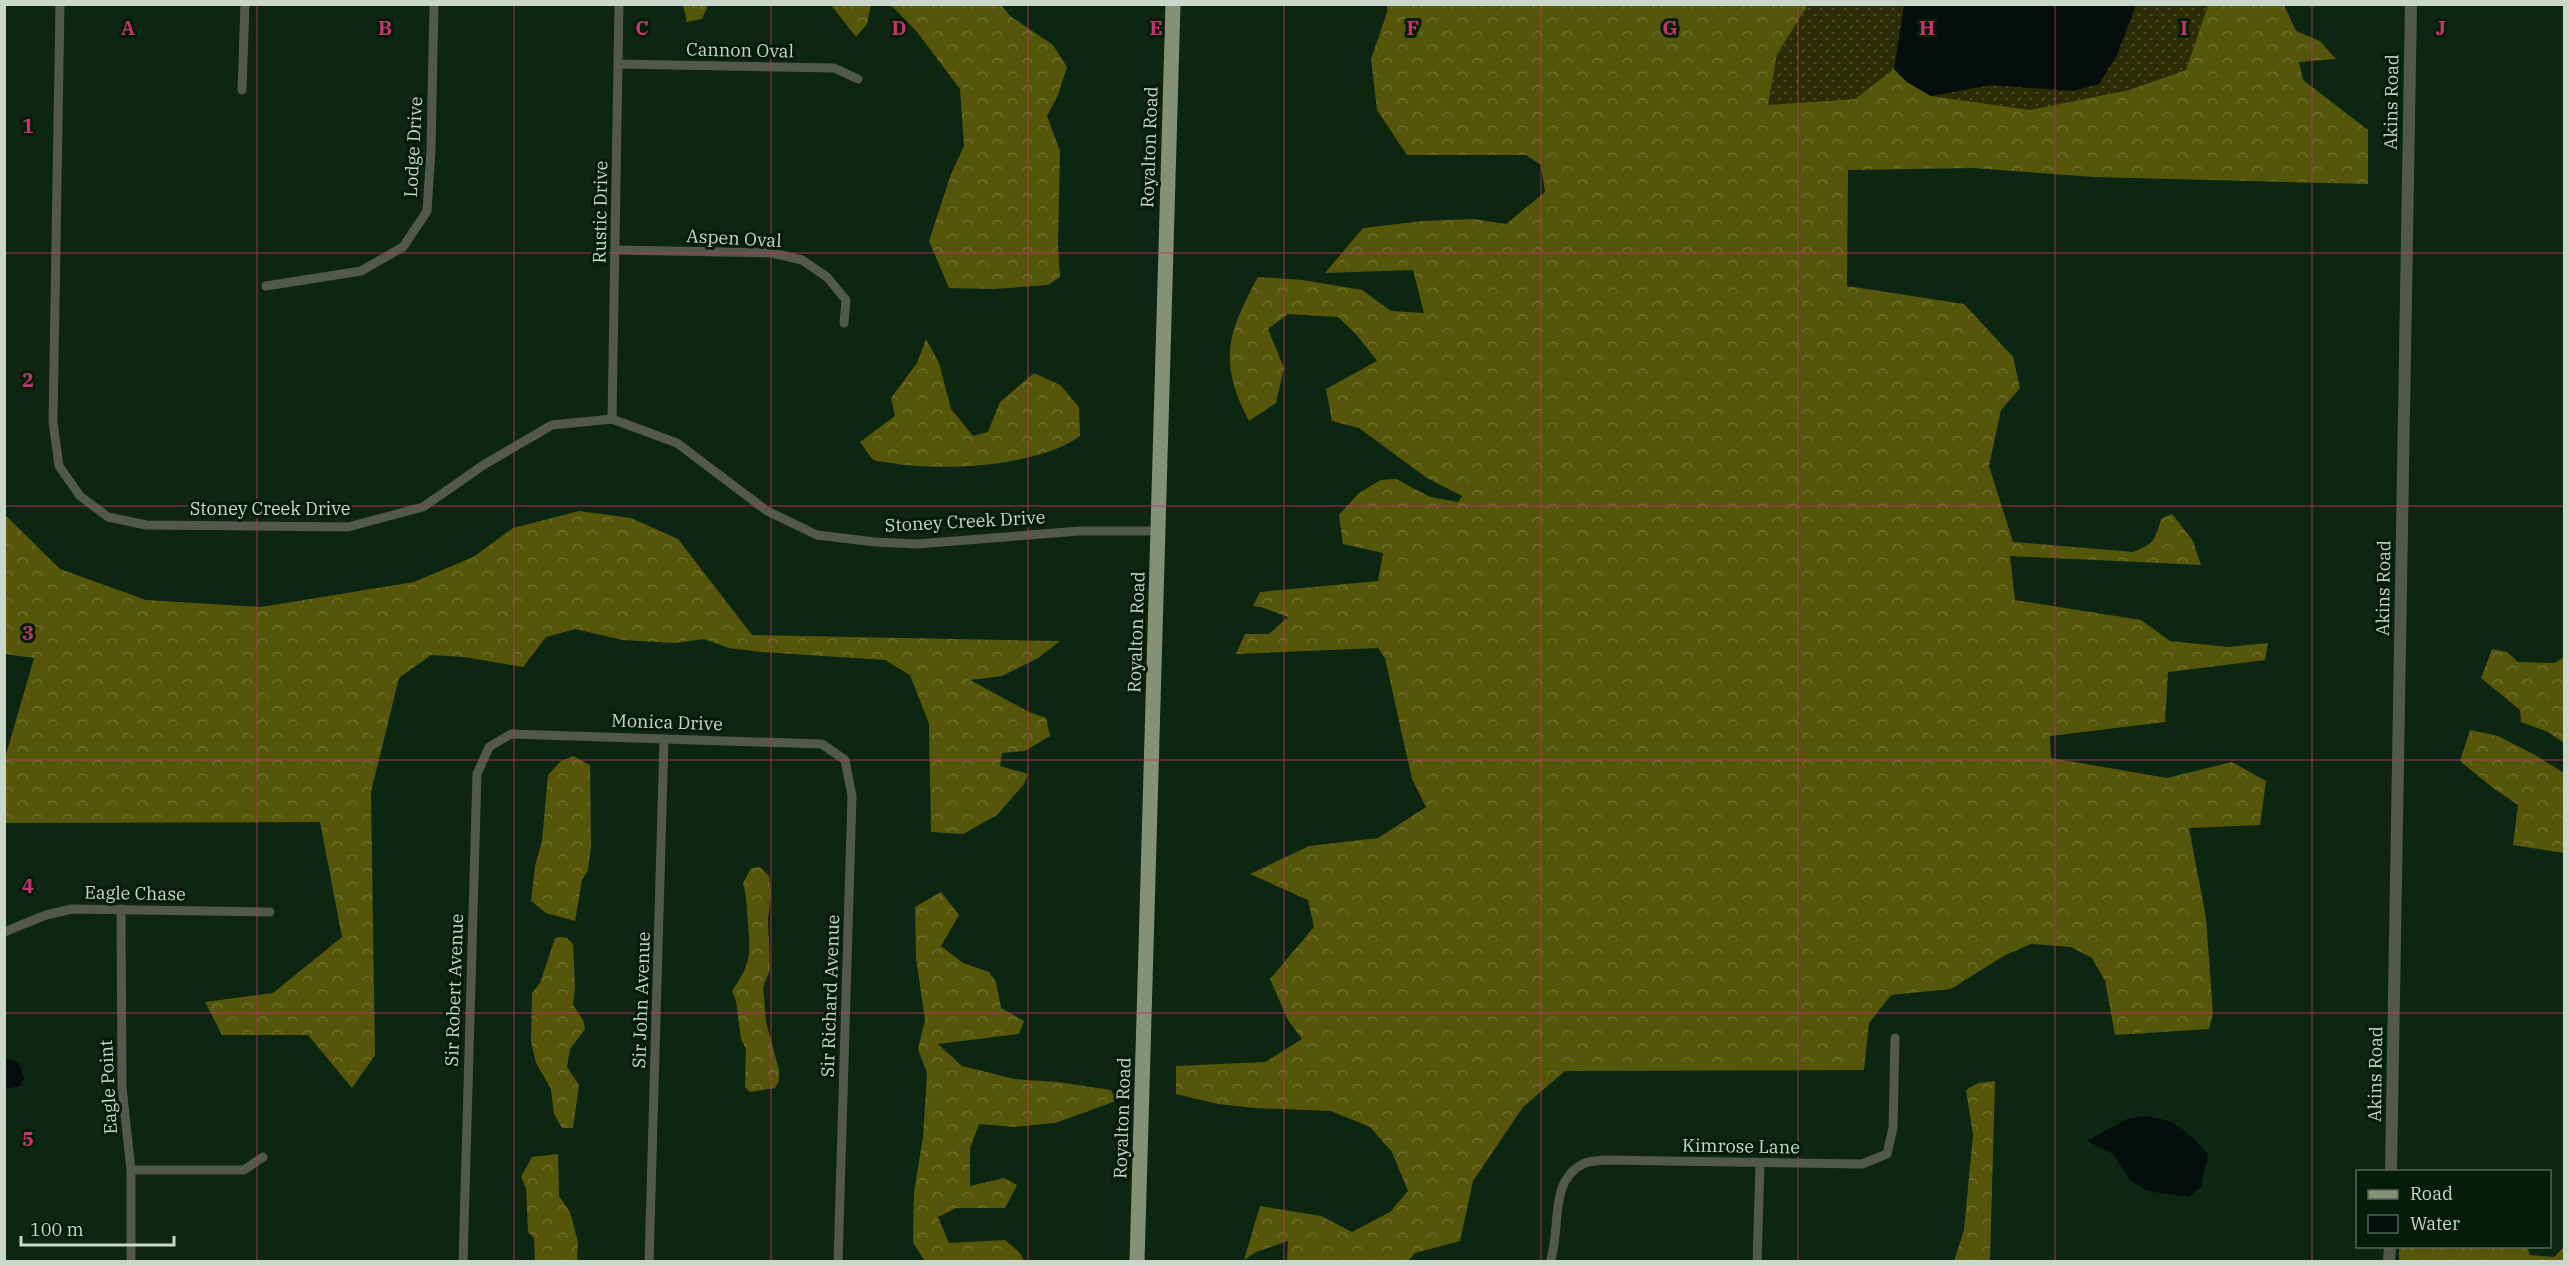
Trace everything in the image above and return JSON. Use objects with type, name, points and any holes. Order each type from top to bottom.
[{"type":"main road","name":"Royalton Road","points":[[1137,1262],[1173,4]]},
{"type":"street","name":"Stoney Creek Drive","points":[[60,4],[53,422],[60,466],[80,496],[108,517],[146,525],[348,527],[423,507],[485,464],[552,425],[612,420],[677,443],[767,511],[817,535],[917,544],[1080,531],[1158,531]]},
{"type":"street","points":[[242,90],[244,4]]},
{"type":"street","name":"Lodge Drive","points":[[266,286],[361,271],[403,247],[427,211],[431,150],[434,4]]},
{"type":"street","name":"Rustic Drive","points":[[612,420],[619,4]]},
{"type":"street","name":"Akins Road","points":[[2391,1170],[2411,4]]},
{"type":"street","name":"Cannon Oval","points":[[619,64],[834,68],[858,79]]},
{"type":"street","name":"Aspen Oval","points":[[616,250],[772,253],[802,260],[827,277],[846,300],[844,323]]},
{"type":"street","name":"Monica Drive","points":[[511,734],[822,744]]},
{"type":"street","name":"Sir Robert Avenue","points":[[463,1262],[477,774],[489,747],[511,734]]},
{"type":"street","name":"Sir John Avenue","points":[[649,1262],[664,739]]},
{"type":"street","name":"Sir Richard Avenue","points":[[822,744],[845,760],[852,796],[838,1262]]},
{"type":"street","name":"Eagle Chase","points":[[4,932],[46,915],[72,909],[270,912]]},
{"type":"street","name":"Eagle Point","points":[[121,909],[122,1087],[131,1170],[131,1262]]},
{"type":"street","name":"Kimrose Lane","points":[[1550,1262],[1560,1194],[1567,1179],[1585,1163],[1604,1160],[1862,1164],[1887,1154],[1893,1128],[1895,1038]]},
{"type":"street","points":[[131,1170],[244,1170],[263,1156]]},
{"type":"street","points":[[1757,1262],[1760,1164]]},
{"type":"shaded area","points":[[1808,5],[2208,5],[2186,70],[2129,90],[2030,110],[1931,96],[1894,69],[1855,99],[1767,105],[1777,54]]},
{"type":"green space","points":[[683,4],[708,5],[702,19],[687,22]]},
{"type":"green space","points":[[831,5],[871,5],[867,24],[856,37]]},
{"type":"green space","points":[[884,5],[1001,5],[1010,16],[1053,45],[1067,67],[1058,95],[1047,116],[1060,151],[1058,244],[1060,277],[1048,285],[994,289],[949,288],[929,241],[951,174],[964,146],[960,89],[917,32],[893,7]]},
{"type":"green space","points":[[1387,5],[1808,5],[1777,54],[1768,105],[1855,99],[1894,69],[1907,82],[1931,96],[2030,110],[2129,90],[2186,70],[2208,5],[2284,5],[2296,31],[2320,41],[2336,59],[2299,62],[2303,80],[2368,130],[2368,184],[2094,177],[1973,168],[1848,170],[1847,286],[1964,304],[2013,357],[2020,388],[2001,410],[1989,466],[2013,542],[2133,552],[2150,544],[2161,519],[2172,514],[2193,541],[2201,565],[2010,556],[2015,600],[2141,620],[2170,641],[2228,647],[2268,643],[2265,660],[2168,672],[2165,722],[2050,736],[2051,758],[2167,778],[2232,762],[2266,781],[2260,825],[2189,828],[2206,918],[2213,1014],[2209,1029],[2115,1035],[2105,981],[2092,958],[2071,947],[2031,944],[2005,955],[1951,989],[1891,995],[1869,1023],[1864,1070],[1565,1071],[1523,1107],[1473,1181],[1460,1241],[1415,1253],[1408,1261],[1287,1261],[1288,1241],[1256,1252],[1244,1260],[1260,1206],[1321,1216],[1352,1232],[1390,1212],[1408,1191],[1392,1152],[1370,1127],[1331,1111],[1218,1104],[1176,1094],[1176,1066],[1265,1062],[1302,1039],[1288,1020],[1270,979],[1314,927],[1308,900],[1250,874],[1309,846],[1378,838],[1426,807],[1412,779],[1385,658],[1378,648],[1236,654],[1245,634],[1269,634],[1288,617],[1253,606],[1260,592],[1378,581],[1383,553],[1343,544],[1339,515],[1359,493],[1381,480],[1396,479],[1430,497],[1458,502],[1462,496],[1427,478],[1359,428],[1332,421],[1326,389],[1377,361],[1356,334],[1338,317],[1288,314],[1268,329],[1284,368],[1276,403],[1249,421],[1233,382],[1230,348],[1233,332],[1258,277],[1302,280],[1362,290],[1391,311],[1424,313],[1413,270],[1325,273],[1363,228],[1423,221],[1474,219],[1506,224],[1545,192],[1541,165],[1526,155],[1407,155],[1377,110],[1371,59],[1387,13]]},
{"type":"green space","points":[[926,339],[939,363],[951,409],[973,436],[988,432],[1000,402],[1034,373],[1060,385],[1079,407],[1080,436],[1041,454],[989,464],[936,467],[874,460],[860,442],[895,416],[891,398],[917,363]]},
{"type":"green space","points":[[579,511],[631,518],[678,539],[752,635],[1060,641],[1038,658],[1002,676],[970,680],[1029,712],[1046,718],[1050,736],[1025,751],[1002,753],[1000,766],[1028,774],[1024,784],[997,815],[963,834],[931,832],[929,724],[910,675],[885,660],[761,652],[729,648],[704,639],[675,643],[623,640],[575,629],[546,637],[523,667],[464,657],[431,655],[399,678],[371,792],[375,1055],[352,1088],[308,1035],[222,1035],[205,1002],[273,993],[342,937],[320,822],[5,823],[5,758],[34,658],[5,654],[5,515],[60,569],[146,600],[261,607],[414,582],[473,557],[513,528]]},
{"type":"green space","points":[[2492,649],[2507,652],[2518,662],[2555,663],[2564,657],[2564,743],[2548,732],[2521,722],[2520,710],[2481,678]]},
{"type":"green space","points":[[2470,730],[2498,736],[2564,773],[2564,853],[2513,845],[2518,805],[2460,761]]},
{"type":"green space","points":[[573,756],[590,765],[591,846],[588,870],[582,880],[575,921],[546,913],[531,901],[535,866],[542,841],[548,775],[561,761]]},
{"type":"green space","points":[[760,867],[769,876],[771,894],[768,918],[770,970],[763,987],[766,1022],[779,1070],[779,1081],[775,1088],[750,1092],[745,1087],[746,1049],[741,1039],[736,1001],[732,991],[743,974],[749,953],[747,904],[743,883],[751,868]]},
{"type":"green space","points":[[941,892],[959,915],[941,946],[963,963],[989,972],[996,982],[1001,1008],[1024,1021],[1019,1034],[938,1044],[962,1066],[1014,1079],[1058,1082],[1111,1090],[1116,1101],[1055,1123],[1014,1127],[979,1124],[970,1148],[970,1186],[1004,1178],[1017,1185],[1005,1208],[956,1208],[938,1217],[949,1243],[1005,1240],[1020,1253],[1024,1261],[925,1261],[913,1243],[914,1192],[923,1137],[927,1073],[918,1049],[925,1020],[916,958],[915,907]]},
{"type":"green space","points":[[555,938],[567,938],[573,944],[575,987],[573,1005],[583,1020],[585,1029],[570,1049],[567,1067],[579,1085],[573,1128],[562,1128],[554,1114],[551,1089],[536,1063],[531,1041],[532,993],[540,983]]},
{"type":"green space","points":[[1995,1081],[1990,1261],[1954,1261],[1964,1230],[1973,1135],[1966,1090],[1978,1083]]},
{"type":"green space","points":[[558,1154],[559,1196],[570,1212],[578,1242],[577,1260],[535,1261],[534,1238],[528,1232],[526,1188],[521,1177],[532,1157]]},
{"type":"green space","points":[[2564,1247],[2564,1261],[2399,1261],[2399,1248],[2527,1248],[2530,1255],[2554,1257]]},
{"type":"water","points":[[1904,4],[2136,5],[2117,55],[2099,84],[2073,91],[1991,85],[1931,96],[1907,82],[1894,69]]},
{"type":"water","points":[[5,1058],[19,1062],[24,1079],[20,1086],[5,1089]]},
{"type":"water","points":[[2142,1116],[2164,1120],[2180,1127],[2208,1154],[2201,1187],[2189,1197],[2147,1191],[2130,1180],[2113,1154],[2087,1141],[2127,1119]]}]
